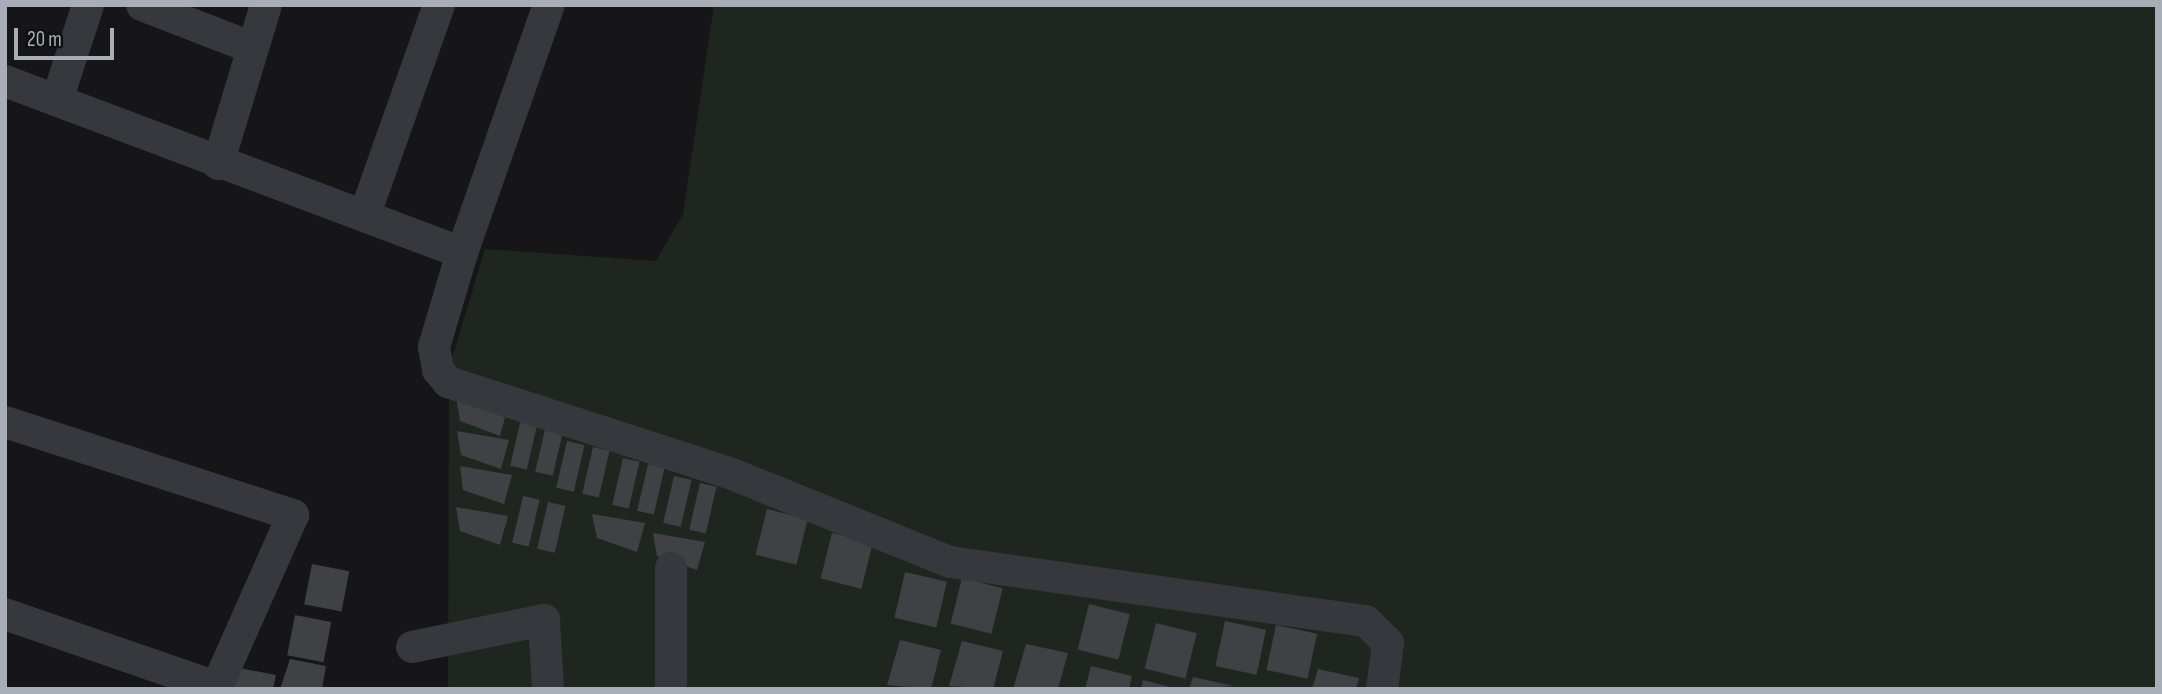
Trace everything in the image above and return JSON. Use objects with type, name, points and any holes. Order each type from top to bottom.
[{"type":"street","points":[[57,100],[88,5]]},
{"type":"street","points":[[142,5],[253,48]]},
{"type":"street","points":[[218,164],[266,5]]},
{"type":"street","points":[[365,214],[439,5]]},
{"type":"street","points":[[549,5],[462,253],[434,347],[438,370],[448,382],[732,474],[950,562],[1366,621],[1388,643],[1382,689]]},
{"type":"street","points":[[5,81],[218,164],[365,214],[462,253]]},
{"type":"street","points":[[5,422],[293,515],[216,688],[5,614]]},
{"type":"street","points":[[671,568],[671,689]]},
{"type":"street","points":[[412,647],[544,620],[548,689]]},
{"type":"shaded area","points":[[714,5],[2157,5],[2157,689],[448,689],[449,368],[485,249],[656,261],[683,214]]},
{"type":"building","points":[[456,397],[508,406],[500,436],[460,421]]},
{"type":"building","points":[[521,419],[538,423],[527,470],[510,466]]},
{"type":"building","points":[[546,425],[564,429],[553,476],[535,472]]},
{"type":"building","points":[[457,431],[509,440],[501,469],[461,455]]},
{"type":"building","points":[[567,441],[585,445],[574,492],[556,488]]},
{"type":"building","points":[[593,447],[610,451],[599,498],[582,494]]},
{"type":"building","points":[[623,458],[640,462],[629,509],[612,505]]},
{"type":"building","points":[[648,464],[665,468],[654,515],[637,511]]},
{"type":"building","points":[[460,466],[512,475],[504,504],[463,490]]},
{"type":"building","points":[[674,476],[692,480],[681,527],[663,523]]},
{"type":"building","points":[[700,483],[717,487],[706,534],[689,530]]},
{"type":"building","points":[[523,496],[540,500],[529,547],[512,543]]},
{"type":"building","points":[[548,502],[566,506],[555,553],[537,549]]},
{"type":"building","points":[[456,507],[508,516],[500,545],[460,531]]},
{"type":"building","points":[[767,509],[808,519],[796,565],[756,555]]},
{"type":"building","points":[[592,514],[645,523],[637,552],[597,538]]},
{"type":"building","points":[[653,533],[705,542],[697,570],[657,556]]},
{"type":"building","points":[[832,533],[873,543],[861,589],[821,579]]},
{"type":"building","points":[[312,564],[349,571],[341,611],[304,604]]},
{"type":"building","points":[[905,572],[947,582],[936,627],[894,618]]},
{"type":"building","points":[[962,578],[1003,588],[991,634],[951,624]]},
{"type":"building","points":[[1089,604],[1130,614],[1118,660],[1078,650]]},
{"type":"building","points":[[295,615],[331,622],[323,662],[287,655]]},
{"type":"building","points":[[1225,621],[1266,630],[1257,675],[1215,666]]},
{"type":"building","points":[[1156,623],[1197,633],[1185,679],[1145,669]]},
{"type":"building","points":[[1276,625],[1317,634],[1308,679],[1266,670]]},
{"type":"building","points":[[900,640],[941,650],[931,689],[887,685]]},
{"type":"building","points":[[962,641],[1003,651],[993,689],[949,686]]},
{"type":"building","points":[[1026,644],[1068,653],[1058,689],[1013,689]]},
{"type":"building","points":[[290,659],[326,666],[322,689],[280,689]]},
{"type":"building","points":[[1091,666],[1132,676],[1129,689],[1085,689]]},
{"type":"building","points":[[239,668],[276,675],[273,689],[233,689]]},
{"type":"building","points":[[1318,669],[1359,678],[1356,689],[1312,689]]},
{"type":"building","points":[[1193,677],[1234,686],[1189,689]]},
{"type":"building","points":[[1143,680],[1174,688],[1174,689],[1141,689]]}]
